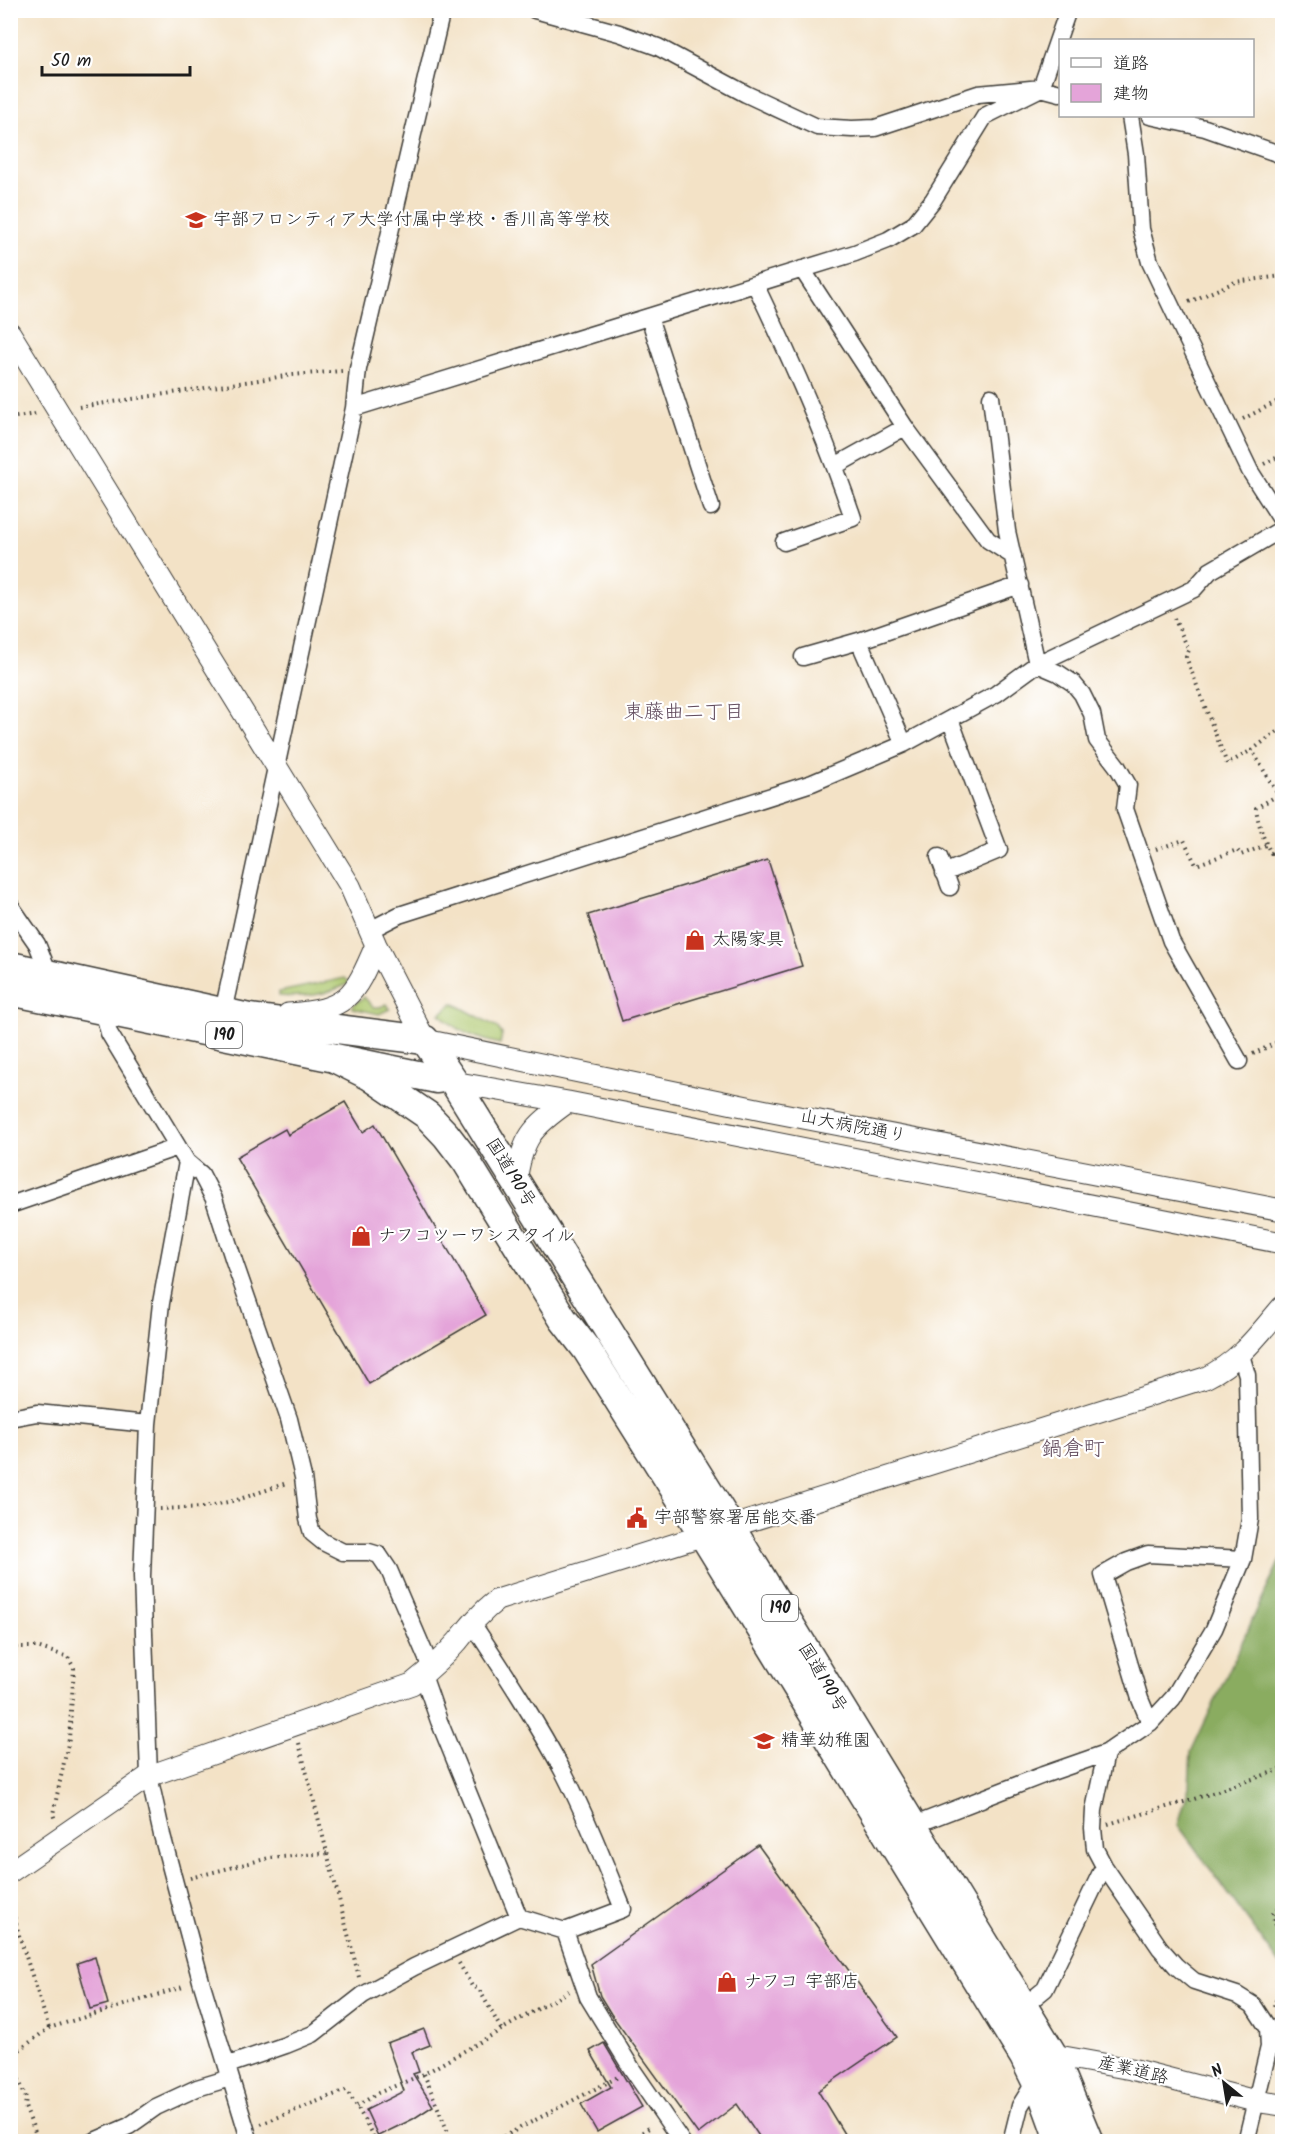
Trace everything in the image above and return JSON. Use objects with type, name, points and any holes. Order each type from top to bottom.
[{"type":"highway","name":"190","points":[[10,966],[236,1015],[364,1034],[425,1040]]},
{"type":"highway","name":"国道190号","points":[[10,991],[445,1081]]},
{"type":"highway","name":"国道190号","points":[[425,1040],[445,1081],[516,1182],[731,1528],[1053,2055],[1089,2142]]},
{"type":"highway","name":"国道190号","points":[[332,1058],[353,1066],[392,1089],[427,1115],[466,1161],[563,1319],[587,1350],[704,1536],[1030,2069],[1060,2142]]},
{"type":"highway","name":"国道190号","points":[[445,1081],[446,1100],[574,1313],[587,1350]]},
{"type":"street","points":[[442,10],[358,369],[354,408],[275,766],[236,1015],[316,1012],[333,1006],[348,996],[362,978],[373,937],[399,915],[812,783],[904,744],[996,694],[1037,664],[1167,604],[1194,589],[1210,571],[1282,529]]},
{"type":"street","points":[[535,10],[619,33],[658,47],[746,94],[817,127],[875,128],[978,94],[1041,88],[1059,93]]},
{"type":"street","points":[[354,408],[855,253],[888,240],[913,225],[933,200],[985,116],[1041,88],[1068,10]]},
{"type":"street","points":[[1130,117],[1136,154],[1141,229],[1150,262],[1250,471],[1282,521]]},
{"type":"street","points":[[1155,117],[1205,128],[1282,155]]},
{"type":"street","points":[[802,269],[905,427],[988,540],[1013,556]]},
{"type":"street","points":[[755,284],[796,369],[836,466],[853,518],[784,542]]},
{"type":"street","points":[[649,317],[711,507]]},
{"type":"street","points":[[10,333],[350,886],[425,1040]]},
{"type":"street","points":[[991,397],[1007,531],[1037,664]]},
{"type":"street","points":[[836,466],[905,427]]},
{"type":"street","points":[[803,657],[859,641],[1020,585]]},
{"type":"street","points":[[859,641],[904,744]]},
{"type":"street","points":[[1037,664],[1058,673],[1073,683],[1082,694],[1092,714],[1097,740],[1128,785],[1125,809],[1171,941],[1239,1061]]},
{"type":"street","points":[[944,872],[999,850],[950,719]]},
{"type":"street","points":[[10,905],[37,944],[50,976]]},
{"type":"street","points":[[103,1010],[109,1033],[178,1147],[188,1162],[201,1174],[214,1200],[289,1419],[303,1477],[312,1533],[323,1542],[343,1552],[369,1552],[379,1555],[389,1570],[427,1671],[439,1721],[519,1917]]},
{"type":"street","name":"山大病院通り","points":[[425,1040],[762,1110],[1282,1210]]},
{"type":"street","name":"山大病院通り","points":[[445,1081],[568,1102],[1282,1243]]},
{"type":"street","points":[[516,1182],[519,1159],[526,1139],[542,1120],[568,1102]]},
{"type":"street","points":[[10,1205],[178,1147]]},
{"type":"street","points":[[188,1162],[161,1303],[148,1424],[142,1576],[149,1776],[174,1882],[201,1981],[248,2135]]},
{"type":"street","points":[[10,1872],[149,1776],[412,1684],[457,1642],[484,1610],[497,1600],[1181,1387],[1222,1369],[1242,1354],[1282,1307]]},
{"type":"street","points":[[912,1826],[1106,1753],[1150,1723],[1173,1698],[1214,1629],[1243,1559],[1250,1519],[1247,1375],[1242,1354]]},
{"type":"street","points":[[10,1418],[37,1413],[148,1424]]},
{"type":"street","points":[[1150,1723],[1140,1699],[1102,1575],[1148,1554],[1243,1559]]},
{"type":"street","points":[[92,2142],[129,2126],[156,2107],[229,2071],[313,2034],[363,1995],[414,1967],[452,1951],[519,1917],[565,1931],[623,1909],[592,1833],[565,1776],[522,1698],[472,1623]]},
{"type":"street","points":[[1106,1753],[1094,1810],[1093,1828],[1095,1849],[1104,1866],[1160,1948],[1176,1966],[1194,1981],[1237,1995],[1253,2004],[1269,2028],[1269,2047],[1246,2142]]},
{"type":"street","points":[[1023,2007],[1045,1989],[1104,1866]]},
{"type":"street","points":[[565,1931],[588,1997],[632,2069],[682,2142]]},
{"type":"street","name":"産業道路","points":[[1030,2069],[1053,2055],[1131,2069],[1255,2101],[1282,2105]]},
{"type":"street","points":[[1011,2142],[1030,2069]]},
{"type":"path","points":[[1173,309],[1235,282],[1282,276]]},
{"type":"path","points":[[57,411],[292,375],[358,369]]},
{"type":"path","points":[[1228,427],[1282,399]]},
{"type":"path","points":[[1167,604],[1189,650],[1186,657],[1227,764],[1252,750],[1282,728]]},
{"type":"path","points":[[1252,750],[1278,795],[1256,808],[1266,845],[1271,853],[1282,847]]},
{"type":"path","points":[[1141,854],[1184,840],[1196,865],[1237,850],[1241,855],[1266,845]]},
{"type":"path","points":[[1239,1061],[1282,1040]]},
{"type":"path","points":[[144,1510],[204,1507],[237,1500],[303,1477]]},
{"type":"path","points":[[10,1647],[37,1647],[68,1657],[74,1668],[69,1739],[53,1814],[60,1838]]},
{"type":"path","points":[[294,1725],[363,1995]]},
{"type":"path","points":[[1093,1828],[1194,1799],[1282,1769]]},
{"type":"path","points":[[174,1882],[269,1858],[328,1853]]},
{"type":"path","points":[[10,1900],[49,2028]]},
{"type":"path","points":[[1282,1906],[1279,1906],[1272,1915],[1282,1945]]},
{"type":"path","points":[[452,1951],[472,1986],[479,1989],[501,2029]]},
{"type":"path","points":[[39,2142],[25,2107],[26,2098],[10,2057],[49,2028],[201,1981]]},
{"type":"path","points":[[357,2106],[424,2074],[583,1983]]},
{"type":"path","points":[[493,2142],[632,2069]]},
{"type":"path","points":[[424,2074],[452,2142]]},
{"type":"path","points":[[248,2135],[346,2090],[376,2142]]},
{"type":"path","points":[[627,2142],[666,2118]]},
{"type":"green space","points":[[345,978],[350,983],[324,993],[307,996],[279,996],[279,992]]},
{"type":"green space","points":[[364,997],[373,1007],[387,1004],[390,1009],[379,1014],[352,1008]]},
{"type":"green space","points":[[453,1003],[497,1027],[502,1034],[500,1044],[467,1034],[446,1020],[440,1014]]},
{"type":"green space","points":[[1282,1556],[1282,1967],[1178,1825],[1189,1787],[1191,1752]]},
{"type":"building","name":"太陽家具","points":[[768,860],[802,966],[622,1021],[588,915]]},
{"type":"building","name":"ナフコツーワンスタイル","points":[[345,1102],[363,1132],[375,1124],[486,1315],[369,1384],[236,1157],[285,1129],[288,1135]]},
{"type":"building","name":"ナフコ 宇部店","points":[[758,1845],[897,2037],[818,2091],[849,2142],[763,2142],[737,2104],[698,2134],[600,1996],[591,1964]]},
{"type":"building","points":[[95,1957],[108,2004],[90,2009],[77,1963]]},
{"type":"building","points":[[424,2029],[430,2045],[412,2052],[419,2072],[413,2074],[433,2106],[413,2119],[378,2136],[366,2110],[404,2091],[387,2043]]},
{"type":"building","points":[[604,2043],[642,2107],[597,2132],[581,2104],[611,2087],[590,2051]]},
{"type":"place","name":"宇部フロンティア大学付属中学校・香川高等学校","points":[[196,220]]},
{"type":"place","name":"太陽家具","points":[[695,940]]},
{"type":"place","name":"ナフコツーワンスタイル","points":[[361,1236]]},
{"type":"place","name":"宇部警察署居能交番","points":[[637,1518]]},
{"type":"place","name":"精華幼稚園","points":[[764,1741]]},
{"type":"place","name":"ナフコ 宇部店","points":[[727,1982]]},
{"type":"district","name":"東藤曲二丁目","points":[[684,713]]},
{"type":"district","name":"鍋倉町","points":[[1073,1449]]}]
